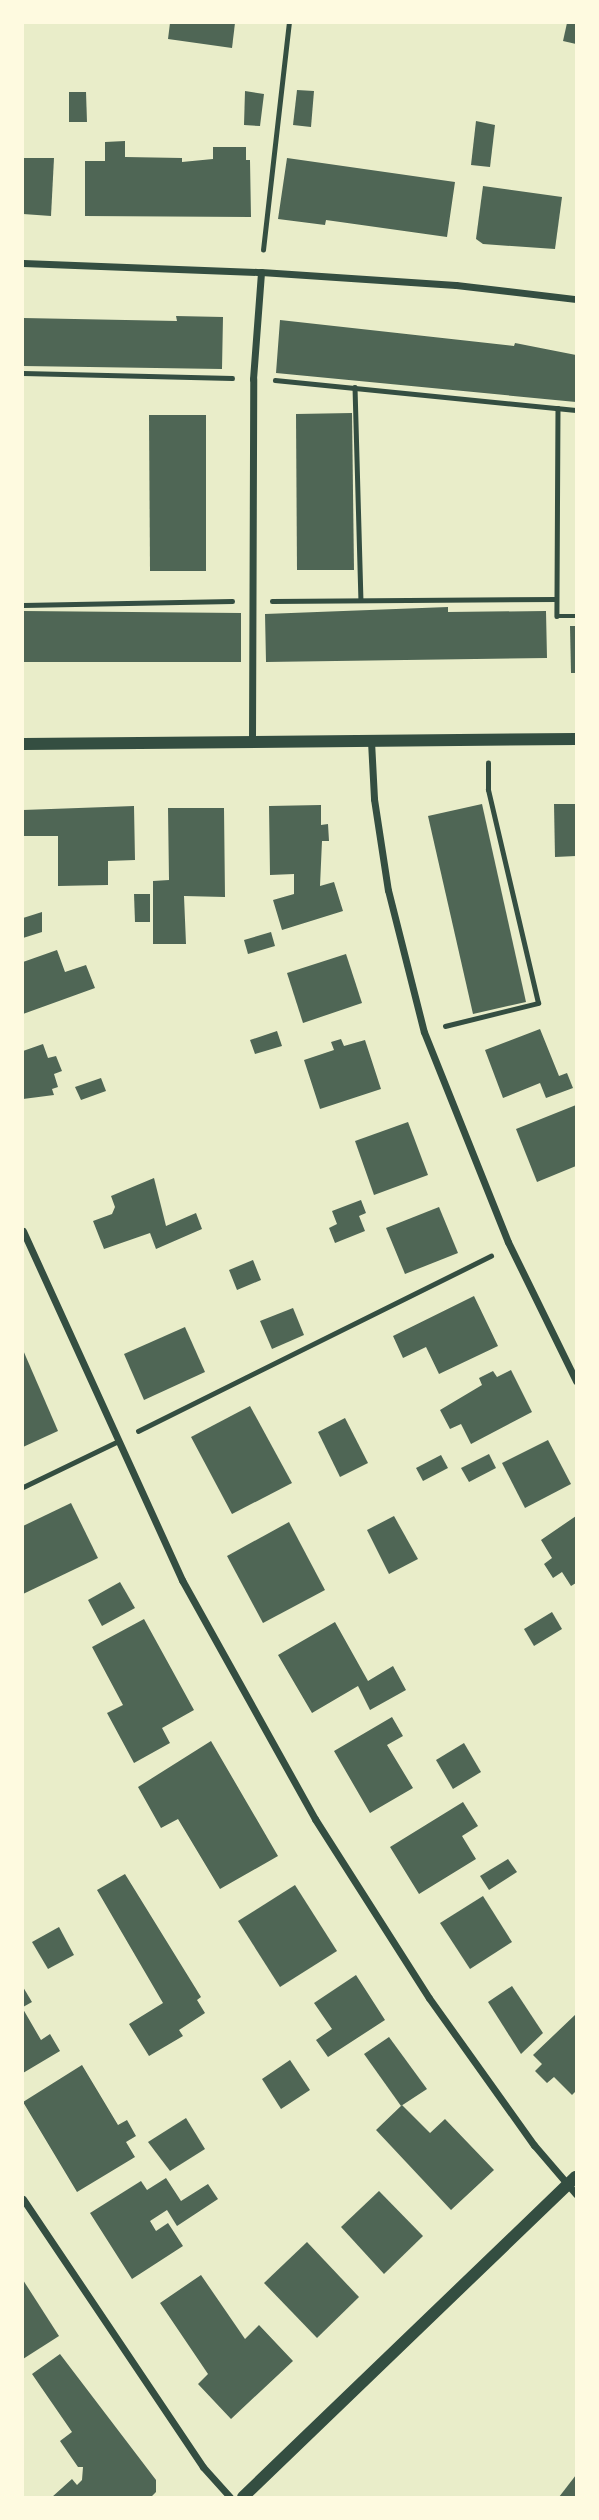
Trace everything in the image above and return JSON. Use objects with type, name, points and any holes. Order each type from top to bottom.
[{"type":"street","points":[[23,263],[261,272],[456,285],[576,299]]},
{"type":"street","points":[[252,741],[253,379],[261,272]]},
{"type":"street","points":[[23,744],[576,739]]},
{"type":"street","points":[[371,741],[374,799],[388,890],[424,1032],[508,1242],[576,1381]]},
{"type":"street","points":[[23,1231],[116,1442],[182,1580],[315,1819],[429,1998],[534,2145],[574,2186],[243,2497]]},
{"type":"street","points":[[23,2199],[195,2457],[230,2497]]},
{"type":"lane","points":[[23,1487],[116,1442]]},
{"type":"path","points":[[261,272],[289,23]]},
{"type":"path","points":[[23,373],[253,379],[576,410]]},
{"type":"path","points":[[355,387],[361,600]]},
{"type":"path","points":[[558,408],[557,616],[576,616]]},
{"type":"path","points":[[23,605],[556,599]]},
{"type":"path","points":[[424,1032],[538,1003],[488,790],[488,740]]},
{"type":"path","points":[[116,1442],[481,1264],[508,1242]]},
{"type":"building","points":[[170,23],[235,23],[232,48],[168,39]]},
{"type":"building","points":[[567,23],[576,23],[576,44],[563,41]]},
{"type":"building","points":[[297,90],[314,91],[311,127],[293,125]]},
{"type":"building","points":[[245,91],[264,94],[260,126],[244,125]]},
{"type":"building","points":[[69,92],[86,92],[87,122],[69,122]]},
{"type":"building","points":[[476,121],[495,125],[490,167],[471,165]]},
{"type":"building","points":[[125,141],[125,157],[182,158],[182,162],[213,159],[213,147],[246,147],[246,160],[250,160],[251,217],[85,216],[85,161],[105,161],[105,142]]},
{"type":"building","points":[[23,158],[54,158],[51,216],[23,214]]},
{"type":"building","points":[[287,158],[455,182],[447,237],[326,220],[325,225],[278,219]]},
{"type":"building","points":[[483,186],[562,197],[555,249],[483,244],[476,239]]},
{"type":"building","points":[[176,316],[223,317],[222,369],[23,366],[23,318],[177,321]]},
{"type":"building","points":[[280,320],[514,346],[515,343],[576,355],[576,402],[276,373]]},
{"type":"building","points":[[352,413],[354,570],[297,570],[296,414]]},
{"type":"building","points":[[149,415],[206,415],[206,571],[150,571]]},
{"type":"building","points":[[448,607],[448,612],[546,611],[547,658],[266,662],[265,614]]},
{"type":"building","points":[[23,611],[241,613],[241,662],[23,662]]},
{"type":"building","points":[[570,626],[576,626],[576,673],[571,673]]},
{"type":"building","points":[[482,804],[526,1002],[473,1014],[428,816]]},
{"type":"building","points":[[554,804],[576,804],[576,856],[555,857]]},
{"type":"building","points":[[321,805],[321,825],[328,824],[329,841],[322,841],[320,886],[334,882],[343,911],[282,930],[273,900],[294,894],[294,874],[270,875],[269,806]]},
{"type":"building","points":[[134,806],[135,860],[108,861],[108,885],[58,886],[58,836],[23,836],[23,810]]},
{"type":"building","points":[[168,808],[224,808],[225,897],[184,896],[186,944],[153,944],[153,881],[169,880]]},
{"type":"building","points":[[134,894],[150,894],[150,922],[135,922]]},
{"type":"building","points":[[42,912],[42,932],[23,938],[23,918]]},
{"type":"building","points":[[271,932],[275,946],[248,954],[244,940]]},
{"type":"building","points":[[57,950],[65,972],[86,965],[95,988],[23,1014],[23,962]]},
{"type":"building","points":[[346,954],[362,1003],[303,1023],[287,973]]},
{"type":"building","points":[[540,1029],[559,1076],[567,1073],[573,1088],[546,1098],[540,1083],[503,1098],[485,1050]]},
{"type":"building","points":[[277,1031],[282,1046],[255,1054],[250,1040]]},
{"type":"building","points":[[341,1039],[344,1046],[365,1040],[381,1089],[320,1109],[304,1060],[334,1050],[331,1042]]},
{"type":"building","points":[[43,1044],[48,1058],[56,1056],[62,1071],[54,1074],[58,1087],[52,1089],[54,1095],[23,1099],[23,1051]]},
{"type":"building","points":[[101,1078],[106,1091],[81,1100],[75,1087]]},
{"type":"building","points":[[576,1105],[576,1166],[537,1182],[516,1129]]},
{"type":"building","points":[[408,1122],[428,1175],[374,1195],[355,1141]]},
{"type":"building","points":[[154,1178],[166,1226],[196,1213],[202,1229],[156,1249],[150,1233],[104,1249],[93,1221],[112,1214],[115,1207],[111,1196]]},
{"type":"building","points":[[361,1200],[366,1213],[359,1216],[365,1231],[335,1243],[329,1228],[337,1224],[332,1211]]},
{"type":"building","points":[[439,1207],[458,1253],[405,1274],[386,1228]]},
{"type":"building","points":[[253,1260],[261,1280],[237,1290],[229,1270]]},
{"type":"building","points":[[474,1296],[498,1346],[439,1374],[426,1347],[403,1358],[393,1336]]},
{"type":"building","points":[[293,1308],[304,1335],[272,1349],[260,1321]]},
{"type":"building","points":[[185,1327],[205,1372],[144,1400],[124,1354]]},
{"type":"building","points":[[23,1350],[58,1431],[23,1447]]},
{"type":"building","points":[[511,1370],[532,1412],[471,1444],[461,1424],[450,1429],[440,1410],[482,1385],[479,1378],[493,1371],[497,1377]]},
{"type":"building","points":[[250,1406],[292,1483],[232,1514],[191,1437]]},
{"type":"building","points":[[345,1418],[368,1463],[340,1477],[318,1432]]},
{"type":"building","points":[[548,1440],[571,1484],[525,1508],[502,1463]]},
{"type":"building","points":[[489,1454],[496,1468],[469,1482],[461,1468]]},
{"type":"building","points":[[441,1455],[448,1468],[423,1481],[416,1468]]},
{"type":"building","points":[[71,1503],[98,1558],[23,1594],[23,1526]]},
{"type":"building","points":[[394,1516],[418,1559],[389,1574],[367,1530]]},
{"type":"building","points":[[576,1516],[576,1583],[571,1586],[562,1572],[553,1578],[544,1564],[552,1558],[541,1540]]},
{"type":"building","points":[[289,1522],[325,1590],[263,1623],[227,1556]]},
{"type":"building","points":[[120,1582],[135,1608],[102,1626],[88,1600]]},
{"type":"building","points":[[552,1612],[562,1629],[534,1646],[524,1629]]},
{"type":"building","points":[[144,1619],[194,1710],[162,1728],[170,1743],[134,1763],[107,1713],[123,1705],[92,1647]]},
{"type":"building","points":[[335,1622],[368,1681],[393,1666],[406,1690],[370,1710],[358,1686],[312,1713],[278,1655]]},
{"type":"building","points":[[392,1717],[403,1736],[387,1745],[413,1788],[370,1813],[334,1751]]},
{"type":"building","points":[[211,1741],[278,1856],[220,1889],[178,1819],[161,1828],[138,1787]]},
{"type":"building","points":[[464,1743],[481,1772],[453,1789],[436,1760]]},
{"type":"building","points":[[463,1802],[478,1826],[462,1836],[476,1859],[419,1894],[390,1847]]},
{"type":"building","points":[[508,1859],[517,1872],[489,1890],[480,1876]]},
{"type":"building","points":[[125,1874],[201,1997],[197,2000],[205,2013],[179,2030],[183,2036],[149,2056],[129,2024],[163,2003],[97,1890]]},
{"type":"building","points":[[295,1885],[337,1951],[280,1987],[238,1921]]},
{"type":"building","points":[[483,1896],[512,1942],[470,1969],[440,1923]]},
{"type":"building","points":[[59,1927],[74,1955],[48,1969],[32,1942]]},
{"type":"building","points":[[356,1975],[385,2020],[328,2057],[316,2040],[332,2029],[314,2003]]},
{"type":"building","points":[[512,1986],[543,2033],[521,2054],[488,2002]]},
{"type":"building","points":[[23,1987],[32,2002],[23,2007]]},
{"type":"building","points":[[23,2009],[41,2040],[50,2034],[60,2051],[23,2073]]},
{"type":"building","points":[[576,2014],[576,2091],[572,2095],[554,2077],[547,2083],[535,2071],[542,2064],[533,2055]]},
{"type":"building","points":[[389,2037],[427,2089],[401,2106],[364,2054]]},
{"type":"building","points":[[290,2060],[310,2090],[281,2109],[262,2079]]},
{"type":"building","points":[[82,2065],[118,2125],[127,2120],[136,2136],[126,2142],[135,2157],[77,2192],[23,2102]]},
{"type":"building","points":[[402,2105],[430,2133],[445,2119],[494,2170],[451,2210],[376,2130]]},
{"type":"building","points":[[186,2118],[205,2149],[170,2171],[148,2142]]},
{"type":"building","points":[[166,2178],[181,2201],[208,2184],[218,2199],[177,2226],[167,2210],[150,2221],[156,2231],[168,2223],[183,2246],[132,2279],[90,2213],[141,2181],[147,2190]]},
{"type":"building","points":[[379,2191],[423,2236],[384,2274],[341,2227]]},
{"type":"building","points":[[307,2242],[359,2297],[317,2338],[264,2283]]},
{"type":"building","points":[[201,2275],[245,2339],[259,2325],[293,2361],[231,2419],[198,2384],[208,2374],[160,2303]]},
{"type":"building","points":[[23,2280],[59,2336],[23,2359]]},
{"type":"building","points":[[60,2354],[156,2480],[156,2492],[151,2497],[52,2497],[72,2479],[77,2485],[82,2480],[83,2467],[78,2467],[60,2441],[72,2432],[32,2374]]},
{"type":"building","points":[[576,2475],[576,2497],[559,2497]]}]
